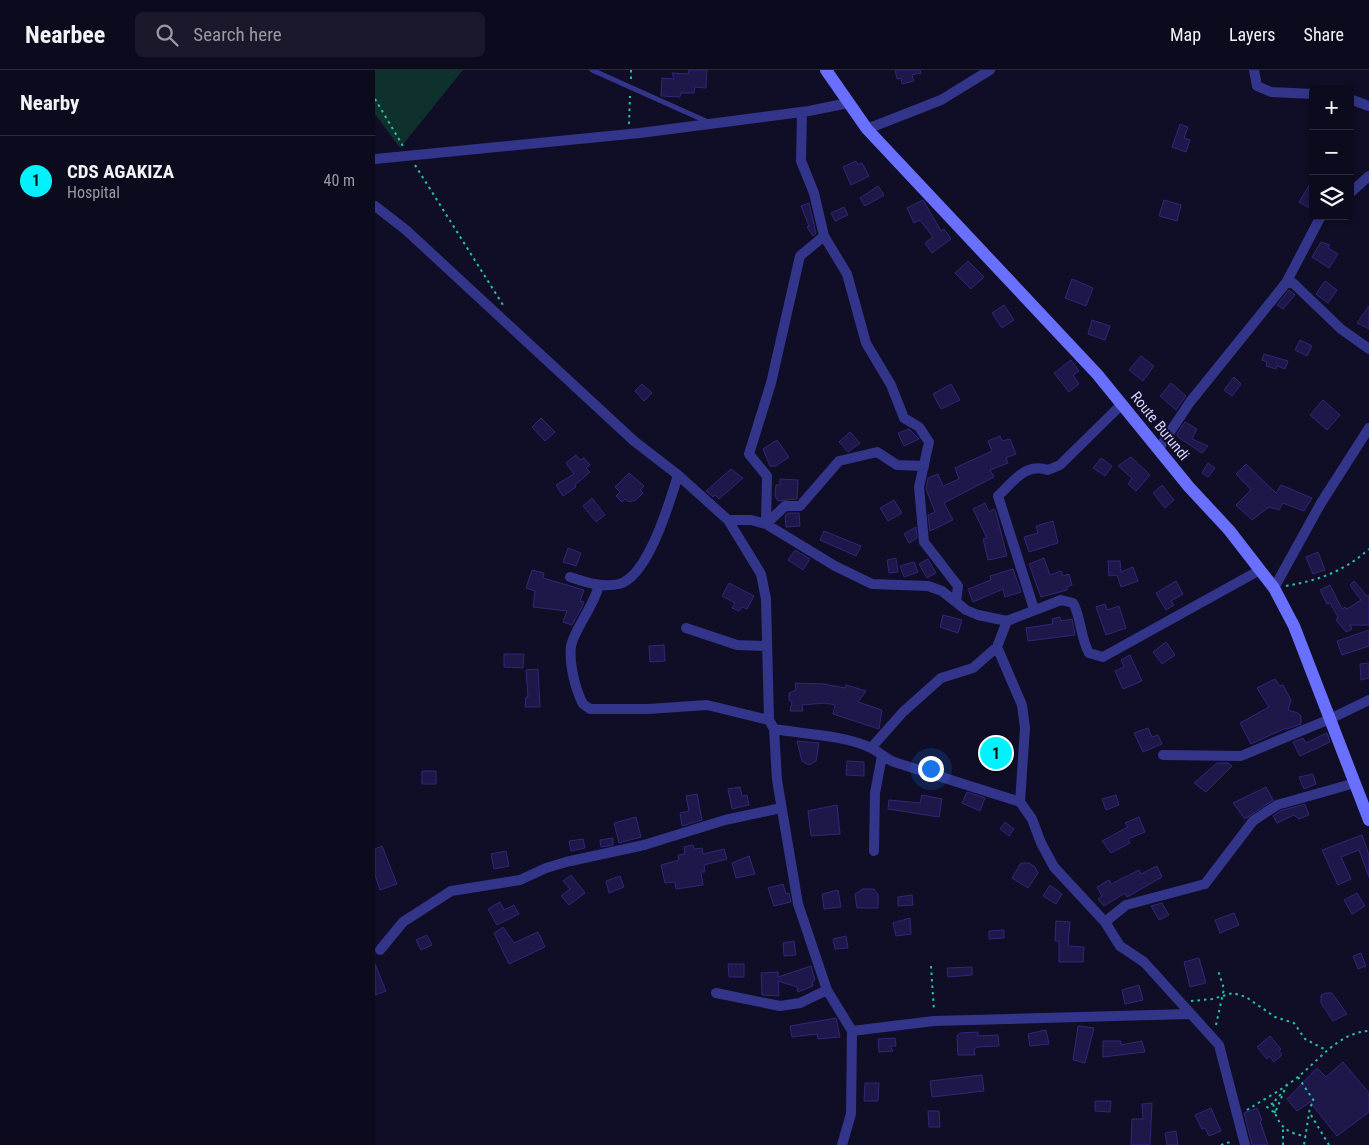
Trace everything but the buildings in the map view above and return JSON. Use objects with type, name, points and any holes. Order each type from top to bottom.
[{"type":"main road","name":"Route Burundi","points":[[826,70],[867,129],[1097,374],[1158,450],[1229,530],[1274,588],[1294,626],[1369,820]]},
{"type":"street","points":[[867,129],[941,100],[990,70]]},
{"type":"street","points":[[1254,70],[1257,86],[1271,92],[1309,94]]},
{"type":"street","points":[[1354,100],[1369,106]]},
{"type":"street","points":[[375,159],[628,134],[802,112],[848,103]]},
{"type":"street","points":[[802,112],[801,161],[814,193],[825,236],[847,274],[866,344],[891,385],[904,418],[919,427],[929,442],[919,487],[924,542],[958,586],[956,602]]},
{"type":"street","points":[[1354,189],[1369,176]]},
{"type":"street","points":[[375,206],[421,244],[634,441],[678,475],[728,520],[761,574],[766,599],[767,646],[777,780],[798,904],[827,990],[852,1031],[851,1114],[842,1145]]},
{"type":"street","points":[[1158,450],[1190,402],[1286,283],[1319,220]]},
{"type":"street","points":[[766,524],[767,476],[749,454],[771,382],[800,256],[825,236]]},
{"type":"street","points":[[1286,283],[1293,283],[1341,329],[1369,349]]},
{"type":"street","points":[[1034,609],[998,496],[1026,470],[1037,466],[1048,470],[1060,465],[1121,405]]},
{"type":"street","points":[[1274,588],[1321,502],[1369,428]]},
{"type":"street","points":[[766,524],[785,506],[799,506],[839,461],[877,452],[897,465],[924,466]]},
{"type":"street","points":[[570,577],[599,585],[619,584],[629,580],[642,565],[666,512],[678,475]]},
{"type":"street","points":[[728,520],[751,520],[766,524],[835,566],[872,584],[928,586],[942,591],[967,610],[978,615],[1007,621],[1061,600],[1073,602],[1076,608],[1080,631],[1089,653],[1103,657],[1197,603],[1260,570]]},
{"type":"street","points":[[599,585],[594,602],[571,645],[575,678],[583,704],[590,709],[638,709],[707,705],[772,725],[845,740],[871,748],[882,756],[1020,802],[1032,819],[1041,844],[1054,866],[1105,922],[1120,946],[1144,962],[1219,1045],[1243,1142]]},
{"type":"street","points":[[871,748],[903,712],[941,678],[973,668],[997,647],[1007,621]]},
{"type":"street","points":[[686,628],[737,645],[767,646]]},
{"type":"street","points":[[997,647],[1022,705],[1025,728],[1020,802]]},
{"type":"street","points":[[1163,756],[1241,756],[1330,719],[1369,700]]},
{"type":"street","points":[[874,851],[875,793],[882,756]]},
{"type":"street","points":[[1105,922],[1126,905],[1205,884],[1253,822],[1277,805],[1355,783]]},
{"type":"street","points":[[380,950],[403,922],[451,891],[520,880],[546,868],[566,862],[644,845],[725,820],[781,808]]},
{"type":"street","points":[[716,993],[780,1006],[800,1003],[827,990]]},
{"type":"street","points":[[852,1031],[935,1021],[1189,1014]]},
{"type":"lane","points":[[592,70],[711,124]]},
{"type":"path","points":[[628,134],[631,70]]},
{"type":"path","points":[[375,99],[507,312]]},
{"type":"path","points":[[1274,588],[1317,580],[1357,560],[1369,549]]},
{"type":"path","points":[[931,966],[935,1021]]},
{"type":"path","points":[[1211,1037],[1223,996],[1224,984],[1218,970]]},
{"type":"path","points":[[1174,996],[1191,1001],[1233,993],[1246,997],[1275,1017],[1294,1023],[1305,1039],[1326,1050]]},
{"type":"path","points":[[1236,1117],[1298,1077],[1326,1050],[1345,1038],[1369,1030]]},
{"type":"path","points":[[1298,1077],[1314,1101],[1311,1107],[1304,1145]]},
{"type":"path","points":[[1275,1113],[1267,1107],[1281,1094],[1288,1083]]},
{"type":"path","points":[[1275,1113],[1281,1094]]},
{"type":"path","points":[[1273,1103],[1275,1113],[1283,1128],[1283,1145]]},
{"type":"path","points":[[1311,1115],[1329,1145]]},
{"type":"path","points":[[1283,1128],[1293,1134],[1305,1136]]},
{"type":"path","points":[[1221,1145],[1243,1142]]},
{"type":"green space","points":[[375,70],[463,70],[400,148],[375,114]]},
{"type":"place","name":"CDS AGAKIZA","points":[[996,753]]}]
